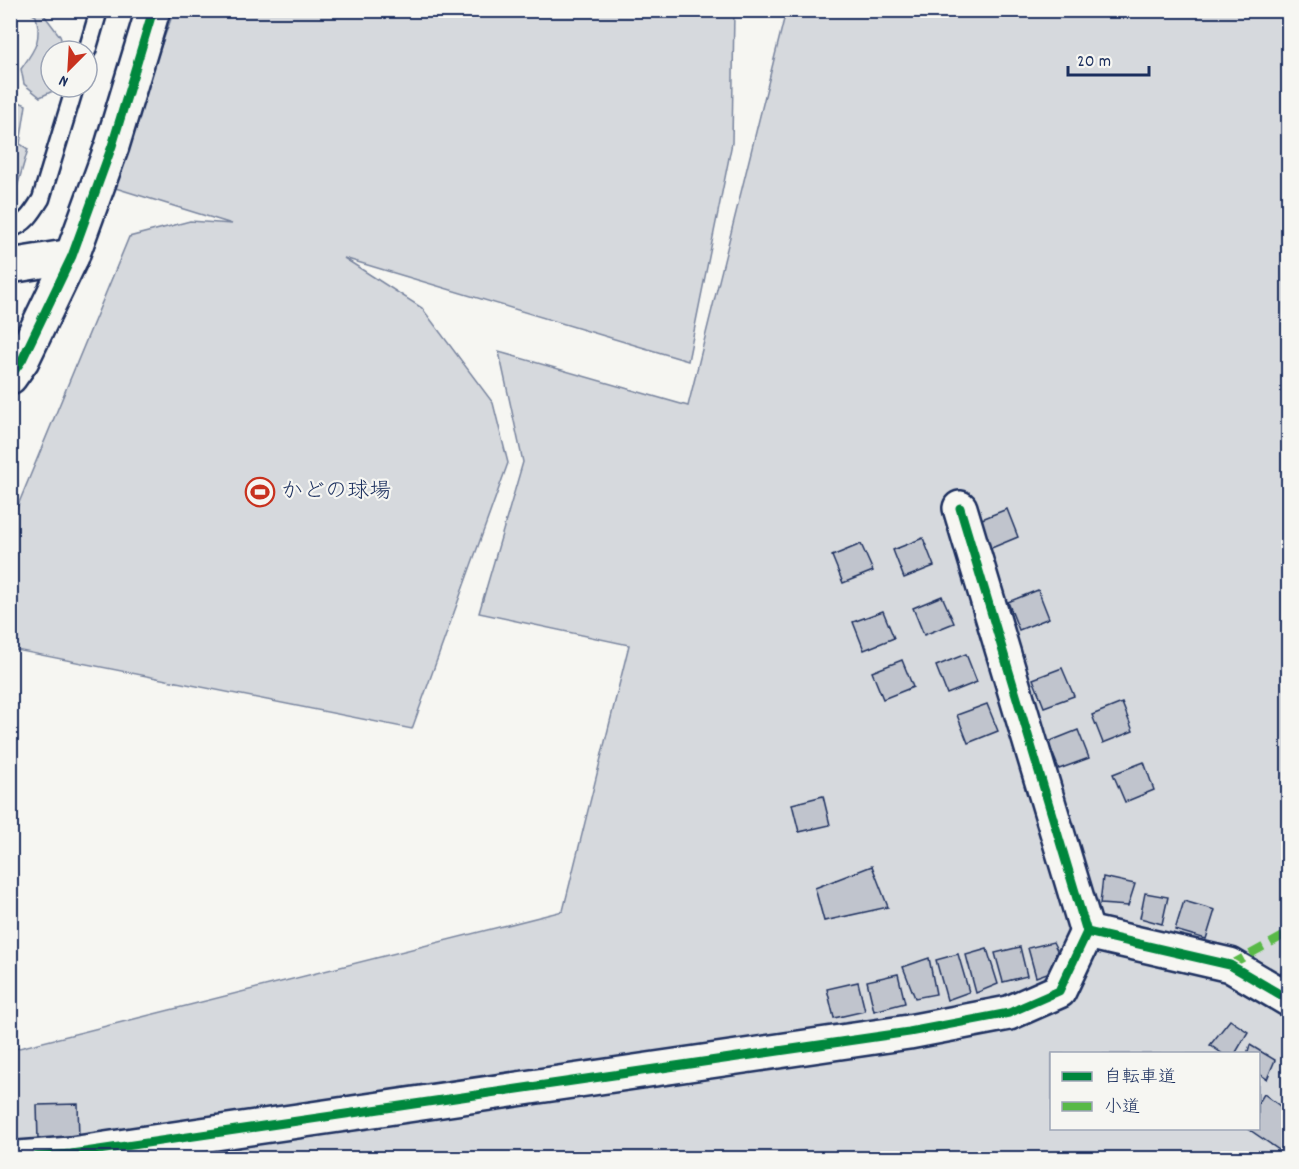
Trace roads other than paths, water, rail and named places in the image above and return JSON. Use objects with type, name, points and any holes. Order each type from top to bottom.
[{"type":"street","points":[[10,377],[22,360],[72,255],[112,146],[153,10]]},
{"type":"street","points":[[10,267],[72,255]]},
{"type":"street","points":[[18,1158],[82,1153],[909,1032],[1009,1013],[1059,991],[1087,932],[960,508]]},
{"type":"street","points":[[1087,932],[1230,965],[1288,999]]},
{"type":"lane","points":[[91,39],[99,10]]},
{"type":"lane","points":[[10,229],[19,226],[31,216],[41,199],[71,99]]},
{"type":"place","name":"かどの球場","points":[[260,492]]}]
